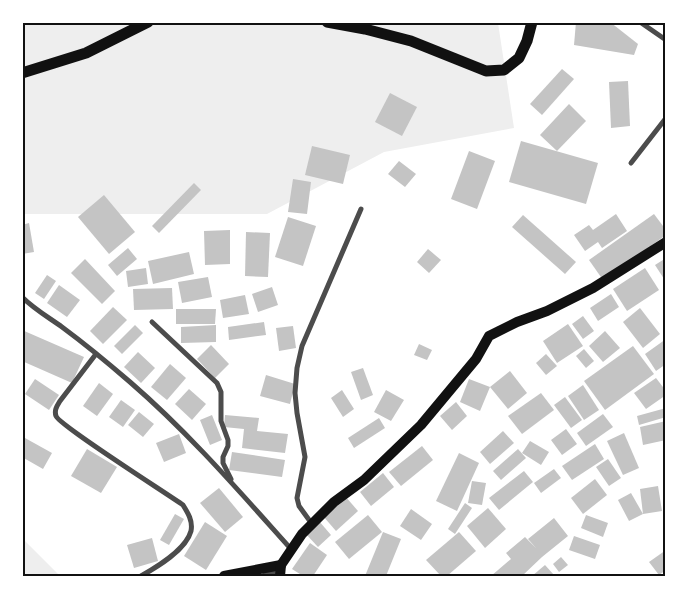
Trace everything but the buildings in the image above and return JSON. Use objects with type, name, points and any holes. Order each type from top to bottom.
[{"type":"main road","points":[[22,73],[86,53],[148,22]]},
{"type":"main road","points":[[326,22],[365,29],[411,41],[486,71],[504,70],[518,58],[527,41],[532,22]]},
{"type":"main road","points":[[280,576],[281,565],[312,524],[334,502],[364,480],[421,425],[476,359],[489,336],[517,322],[547,311],[593,288],[666,242]]},
{"type":"main road","points":[[224,576],[281,565]]},
{"type":"street","points":[[640,22],[666,40]]},
{"type":"street","points":[[631,163],[666,118]]},
{"type":"street","points":[[312,524],[299,506],[297,498],[304,457],[295,393],[297,368],[306,337],[360,209]]},
{"type":"street","points":[[22,297],[32,307],[62,327],[130,382],[184,432],[292,550]]},
{"type":"street","points":[[152,322],[217,383],[221,392],[221,421],[228,440],[223,463],[236,488]]},
{"type":"street","points":[[96,354],[60,401],[56,409],[56,415],[59,420],[84,439],[183,504],[190,517],[191,530],[185,543],[169,559],[141,576]]},
{"type":"street","points":[[266,576],[281,565]]},
{"type":"shaded area","points":[[22,23],[498,23],[514,128],[384,152],[267,214],[23,214]]},
{"type":"shaded area","points":[[23,539],[60,576],[23,576]]}]
